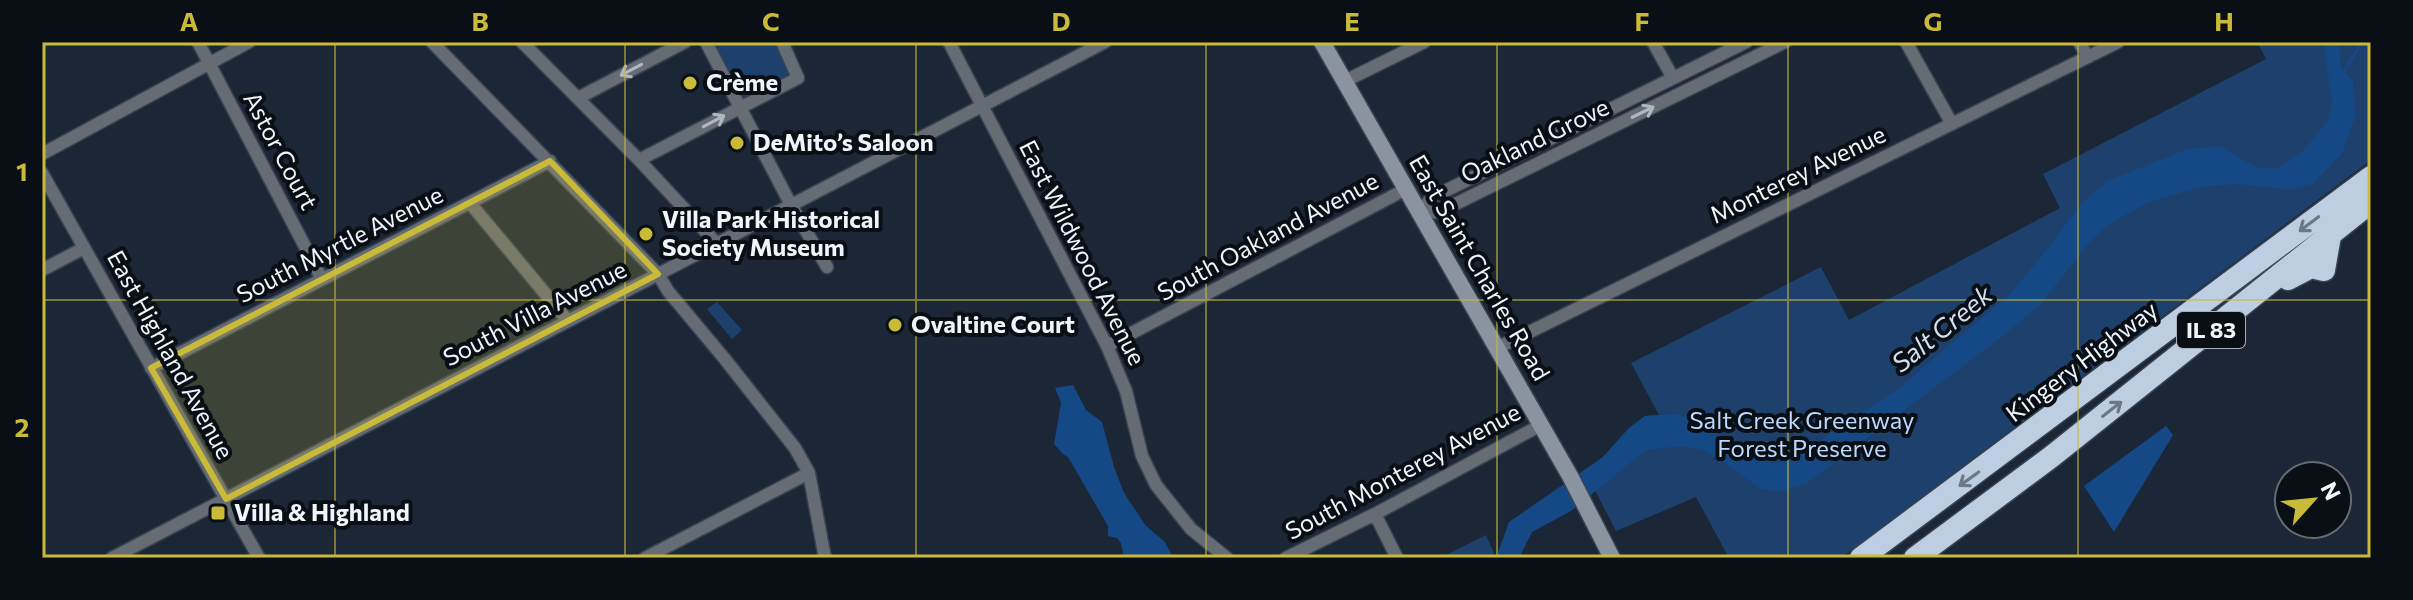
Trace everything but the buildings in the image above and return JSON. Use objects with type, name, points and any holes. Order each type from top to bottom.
[{"type":"highway","name":"Kingery Highway","points":[[1861,558],[2371,177]]},
{"type":"highway","name":"IL 83","points":[[1915,558],[2051,457],[2371,202]]},
{"type":"highway","points":[[1875,558],[1901,529]]},
{"type":"main road","name":"East Saint Charles Road","points":[[1322,42],[1570,476],[1612,558]]},
{"type":"street","name":"Astor Court","points":[[198,42],[322,279]]},
{"type":"street","points":[[42,154],[249,42]]},
{"type":"street","points":[[432,42],[658,274],[668,291],[786,436],[809,473],[825,558]]},
{"type":"street","points":[[522,42],[717,244]]},
{"type":"street","points":[[578,98],[685,42]]},
{"type":"street","points":[[706,42],[827,267]]},
{"type":"street","points":[[639,160],[798,78],[782,42]]},
{"type":"street","name":"East Wildwood Avenue","points":[[949,42],[1107,346],[1126,391],[1142,456],[1156,485],[1191,529],[1227,558]]},
{"type":"street","name":"South Villa Avenue","points":[[112,558],[1105,42]]},
{"type":"street","points":[[1345,81],[1424,42]]},
{"type":"street","points":[[1653,42],[1673,78]]},
{"type":"street","name":"Oakland Grove","points":[[1420,213],[1431,198],[1746,42]]},
{"type":"street","name":"Oakland Grove","points":[[1420,213],[1439,212],[1785,42]]},
{"type":"street","points":[[1906,42],[1952,124]]},
{"type":"street","points":[[2079,42],[2088,57]]},
{"type":"street","name":"Monterey Avenue","points":[[1497,348],[2088,57],[2101,46],[2118,42]]},
{"type":"street","name":"South Myrtle Avenue","points":[[151,368],[550,161]]},
{"type":"street","name":"East Highland Avenue","points":[[42,173],[259,558]]},
{"type":"street","name":"South Oakland Avenue","points":[[1107,346],[1406,189]]},
{"type":"street","points":[[470,203],[568,321]]},
{"type":"street","points":[[42,270],[84,248]]},
{"type":"street","name":"South Monterey Avenue","points":[[1286,558],[1541,425]]},
{"type":"street","points":[[645,558],[809,473]]},
{"type":"street","points":[[1375,514],[1397,558]]},
{"type":"highlighted area","points":[[550,161],[658,274],[226,499],[151,368]]},
{"type":"green space","points":[[709,42],[778,42],[795,76],[741,104]]},
{"type":"green space","name":"Salt Creek Greenway Forest Preserve","points":[[2257,42],[2371,42],[2371,160],[1841,558],[1729,558],[1696,497],[1616,531],[1585,471],[1603,457],[1629,428],[1645,416],[1659,415],[1631,363],[1821,267],[1849,320],[2060,208],[2043,174],[2266,59]]},
{"type":"green space","points":[[717,302],[742,330],[732,339],[707,309]]},
{"type":"green space","points":[[1486,535],[1496,558],[1440,558]]},
{"type":"shaded area","points":[[2324,42],[2339,42],[2341,69],[2353,80],[2355,117],[2343,152],[2313,184],[2292,190],[2237,184],[2200,187],[2149,202],[2114,221],[2093,238],[2039,306],[1807,483],[1778,492],[1761,489],[1701,449],[1680,446],[1646,450],[1571,511],[1532,532],[1519,558],[1496,558],[1509,522],[1603,457],[1629,428],[1645,416],[1678,414],[1743,447],[1753,456],[1774,464],[1793,458],[1898,389],[2010,294],[2081,204],[2107,181],[2188,149],[2220,146],[2256,167],[2276,169],[2303,151],[2327,122],[2332,104]]},
{"type":"shaded area","points":[[1073,385],[1086,410],[1102,422],[1124,493],[1146,526],[1165,542],[1173,558],[1124,558],[1121,543],[1117,538],[1108,536],[1108,526],[1068,457],[1054,444],[1061,403],[1055,388]]},
{"type":"shaded area","points":[[2166,426],[2173,435],[2114,532],[2084,486]]},
{"type":"waterway","points":[[2343,73],[2362,42]]},
{"type":"place","name":"Crème","points":[[690,83]]},
{"type":"place","name":"DeMito’s Saloon","points":[[737,143]]},
{"type":"place","name":"Villa Park Historical Society Museum","points":[[646,234]]},
{"type":"place","name":"Ovaltine Court","points":[[895,325]]},
{"type":"place","name":"Villa & Highland","points":[[218,513]]},
{"type":"water label","name":"Salt Creek","points":[[1942,329]]}]
